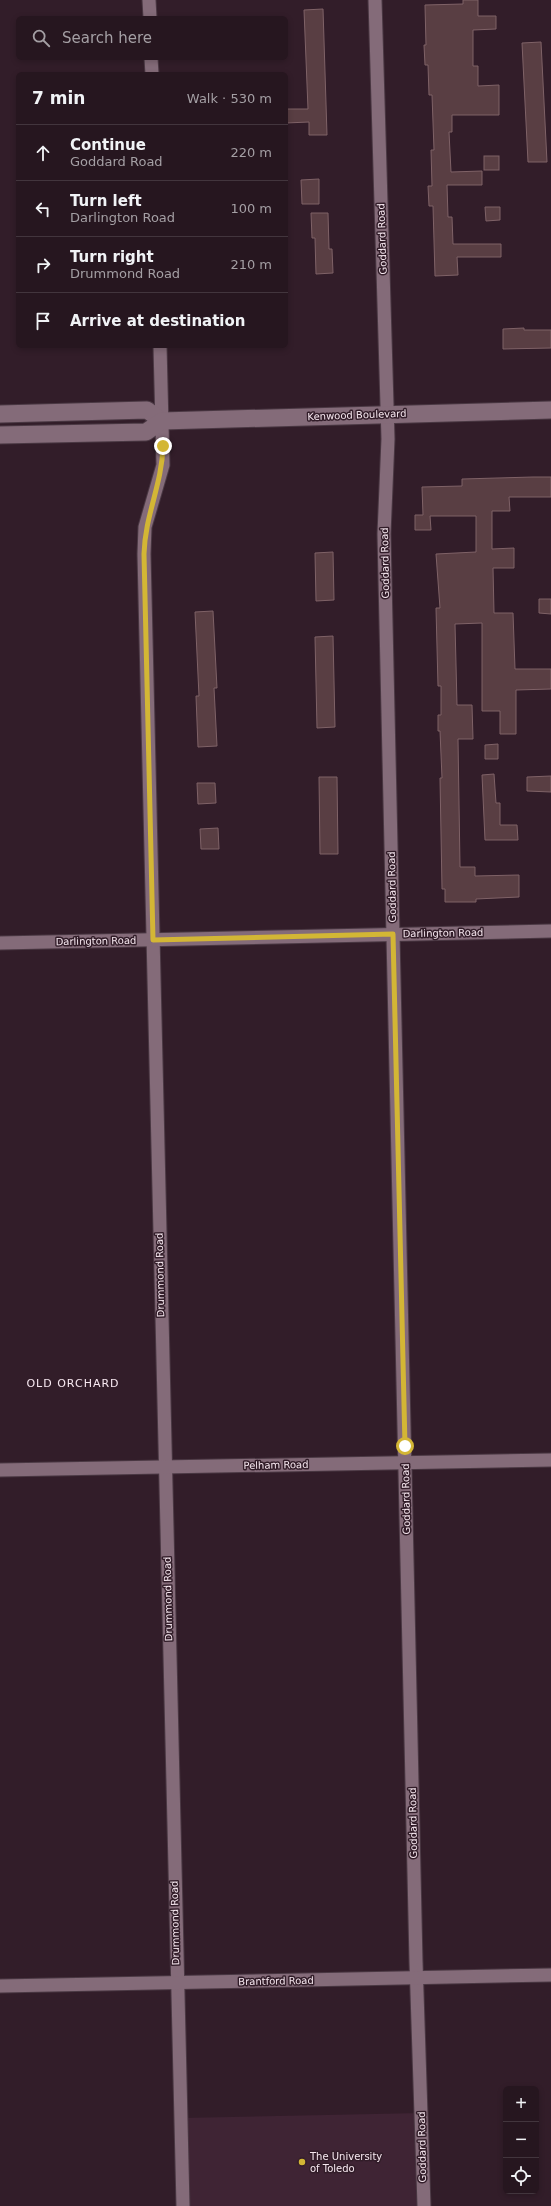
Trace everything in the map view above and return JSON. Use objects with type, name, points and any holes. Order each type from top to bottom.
[{"type":"street","points":[[149,0],[150,16]]},
{"type":"street","name":"Goddard Road","points":[[375,0],[387,414],[384,534],[417,1977],[424,2206]]},
{"type":"street","points":[[151,60],[152,72]]},
{"type":"street","name":"Drummond Road","points":[[160,348],[163,465],[145,527],[144,554],[164,1467],[183,2206]]},
{"type":"street","points":[[0,414],[147,410],[162,421],[146,432],[0,435]]},
{"type":"street","name":"Kenwood Boulevard","points":[[162,421],[551,410]]},
{"type":"street","name":"Darlington Road","points":[[0,943],[551,931]]},
{"type":"street","name":"Pelham Road","points":[[0,1470],[551,1460]]},
{"type":"street","name":"Brantford Road","points":[[0,1986],[551,1975]]},
{"type":"shaded area","name":"The University of Toledo","points":[[422,2113],[424,2206],[183,2206],[181,2118]]},
{"type":"building","points":[[463,0],[478,0],[478,16],[496,16],[496,29],[473,30],[473,66],[478,66],[478,86],[499,85],[499,115],[452,115],[452,132],[449,132],[451,172],[482,171],[482,185],[447,185],[448,217],[452,217],[453,244],[501,244],[501,257],[457,257],[458,275],[435,276],[433,206],[429,206],[428,186],[432,186],[431,150],[434,150],[432,95],[429,95],[428,65],[425,65],[425,5],[463,4]]},
{"type":"building","points":[[323,9],[327,135],[309,135],[309,122],[288,123],[288,109],[308,109],[304,10]]},
{"type":"building","points":[[541,42],[547,162],[528,162],[522,43]]},
{"type":"building","points":[[484,156],[499,156],[499,170],[484,170]]},
{"type":"building","points":[[319,179],[319,204],[302,204],[301,180]]},
{"type":"building","points":[[485,207],[500,207],[500,220],[486,221]]},
{"type":"building","points":[[311,213],[328,213],[329,249],[332,249],[333,273],[316,274],[315,238],[312,238]]},
{"type":"building","points":[[524,328],[524,330],[551,330],[551,348],[503,349],[503,329]]},
{"type":"building","points":[[551,477],[551,497],[509,497],[510,511],[492,511],[492,549],[514,548],[514,568],[493,568],[494,613],[513,613],[515,669],[551,669],[551,689],[516,690],[516,734],[500,734],[500,711],[482,711],[482,623],[455,624],[457,705],[472,705],[473,739],[458,739],[460,867],[475,867],[475,876],[519,875],[519,897],[476,899],[476,902],[445,902],[445,889],[442,889],[440,778],[442,778],[440,731],[438,731],[438,715],[441,715],[441,686],[438,686],[436,608],[440,608],[436,554],[476,552],[476,516],[430,516],[431,530],[415,530],[415,515],[423,515],[422,487],[462,486],[462,479]]},
{"type":"building","points":[[333,552],[334,600],[316,601],[315,553]]},
{"type":"building","points":[[539,599],[551,599],[551,614],[539,613]]},
{"type":"building","points":[[213,611],[217,688],[214,688],[217,746],[198,747],[196,696],[199,696],[195,612]]},
{"type":"building","points":[[333,636],[335,727],[317,728],[315,637]]},
{"type":"building","points":[[498,744],[498,759],[485,759],[485,745]]},
{"type":"building","points":[[494,774],[496,803],[500,803],[500,825],[517,825],[518,840],[485,840],[482,775]]},
{"type":"building","points":[[551,776],[551,792],[527,791],[527,777]]},
{"type":"building","points":[[319,777],[337,777],[338,854],[320,854]]},
{"type":"building","points":[[197,783],[215,783],[216,803],[198,804]]},
{"type":"building","points":[[218,828],[219,849],[201,849],[200,829]]},
{"type":"place","name":"The University of Toledo","points":[[302,2162]]},
{"type":"district","name":"OLD ORCHARD","points":[[73,1383]]},
{"type":"route","points":[[163,446],[163,465],[159,484],[145,527],[144,541],[153,940],[393,934],[405,1446]]}]
